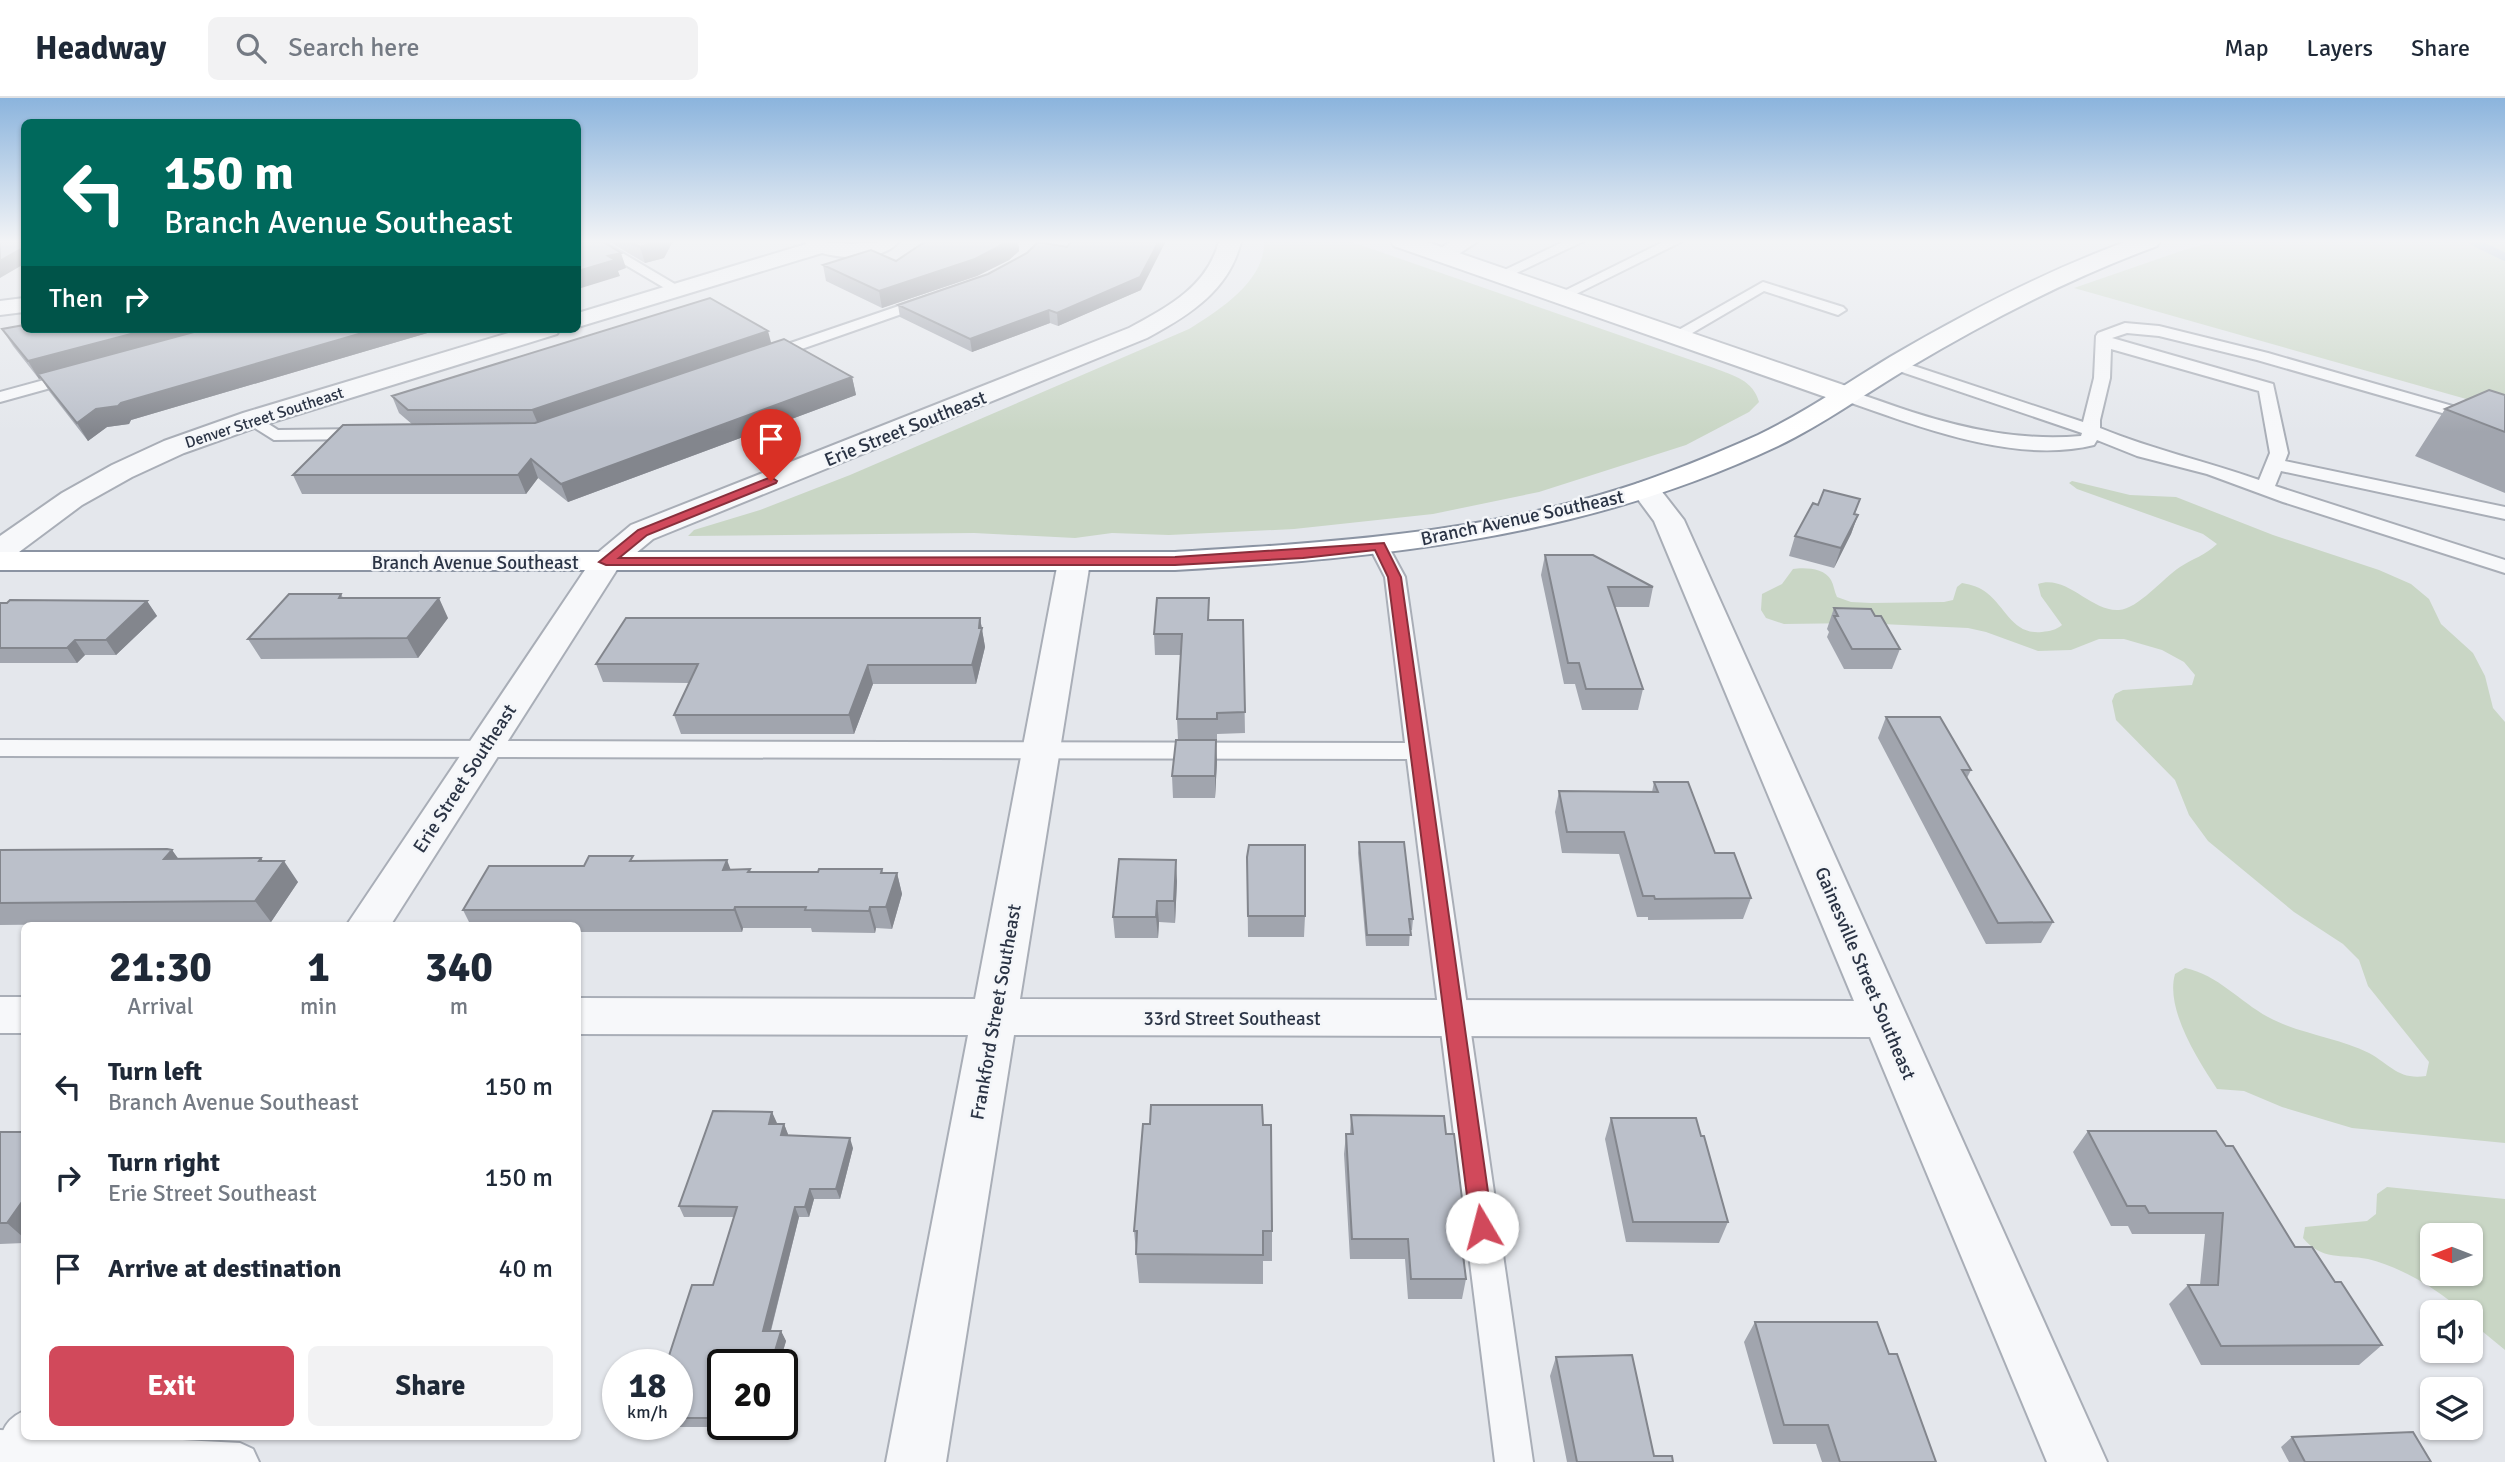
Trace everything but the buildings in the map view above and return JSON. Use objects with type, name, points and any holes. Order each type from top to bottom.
[{"type":"main road","points":[[1586,305],[1846,395]]},
{"type":"main road","name":"Branch Avenue Southeast","points":[[0,561],[1175,561],[1303,554],[1379,545],[1498,526],[1646,490],[1707,467],[1770,439],[2004,305]]},
{"type":"street","points":[[0,308],[21,305]]},
{"type":"street","points":[[581,319],[629,305]]},
{"type":"street","name":"Erie Street Southeast","points":[[370,922],[606,562],[642,532],[1094,352],[1152,326],[1185,305]]},
{"type":"street","name":"Denver Street Southeast","points":[[0,551],[51,513],[122,471],[174,447],[253,419],[535,333]]},
{"type":"street","name":"Gainesville Street Southeast","points":[[1646,490],[1669,520],[2077,1462]]},
{"type":"street","name":"Frankford Street Southeast","points":[[916,1462],[1074,562]]},
{"type":"street","points":[[0,1015],[21,1015]]},
{"type":"street","name":"33rd Street Southeast","points":[[581,1016],[1886,1019]]},
{"type":"lane","points":[[749,362],[916,305]]},
{"type":"lane","points":[[1676,336],[1731,305]]},
{"type":"lane","points":[[1821,305],[1838,310]]},
{"type":"lane","points":[[1846,395],[1908,417],[1978,437],[2072,443],[2088,441],[2102,378],[2104,336],[2125,328],[2159,331],[2262,356],[2505,426]]},
{"type":"lane","points":[[2104,342],[2267,388],[2279,453],[2266,488]]},
{"type":"lane","points":[[1896,365],[2092,431],[2143,452],[2213,470],[2290,498],[2505,567]]},
{"type":"lane","points":[[0,397],[92,372]]},
{"type":"lane","points":[[253,419],[274,435],[381,434]]},
{"type":"lane","points":[[2143,452],[2161,465],[2224,489],[2264,501],[2290,498]]},
{"type":"lane","points":[[2274,464],[2505,513]]},
{"type":"lane","points":[[1379,545],[1395,577],[1514,1462]]},
{"type":"lane","points":[[0,748],[1417,751]]},
{"type":"lane","points":[[18,1449],[240,1462]]},
{"type":"green space","points":[[1225,305],[1531,305],[1729,374],[1747,384],[1759,402],[1749,412],[1686,445],[1539,492],[1433,514],[1294,529],[1169,535],[1112,533],[1075,538],[974,533],[688,536],[694,530],[760,510],[850,475],[1189,329]]},
{"type":"green space","points":[[2133,305],[2505,305],[2505,410]]},
{"type":"green space","points":[[2072,481],[2130,495],[2176,497],[2273,535],[2379,570],[2411,584],[2429,599],[2441,624],[2473,653],[2485,676],[2493,708],[2505,722],[2505,1143],[2352,1128],[2282,1107],[2244,1091],[2217,1089],[2185,1034],[2175,1003],[2175,974],[2185,968],[2208,976],[2257,1011],[2280,1023],[2369,1053],[2401,1074],[2426,1076],[2429,1062],[2368,986],[2359,960],[2343,944],[2294,912],[2208,841],[2189,815],[2175,780],[2116,720],[2112,701],[2115,694],[2123,690],[2192,685],[2195,675],[2184,662],[2162,650],[2124,639],[2099,639],[2071,650],[2038,651],[1968,628],[1860,623],[1784,624],[1766,618],[1761,610],[1762,594],[1782,584],[1793,569],[1808,568],[1828,576],[1837,597],[1851,602],[1944,602],[1953,600],[1957,587],[1962,583],[1987,593],[2017,625],[2032,632],[2045,632],[2062,625],[2041,596],[2038,584],[2059,584],[2099,605],[2119,610],[2142,599],[2173,572],[2217,544],[2203,534],[2077,489],[2069,483]]},
{"type":"green space","points":[[2387,1187],[2505,1199],[2505,1350],[2483,1332],[2483,1300],[2449,1300],[2428,1286],[2483,1286],[2483,1223],[2420,1223],[2420,1281],[2368,1259],[2325,1253],[2303,1238],[2305,1227],[2367,1221],[2376,1214],[2377,1194]]},
{"type":"route","points":[[771,481],[642,532],[606,562],[1175,561],[1303,554],[1379,545],[1395,577],[1482,1227]]}]
